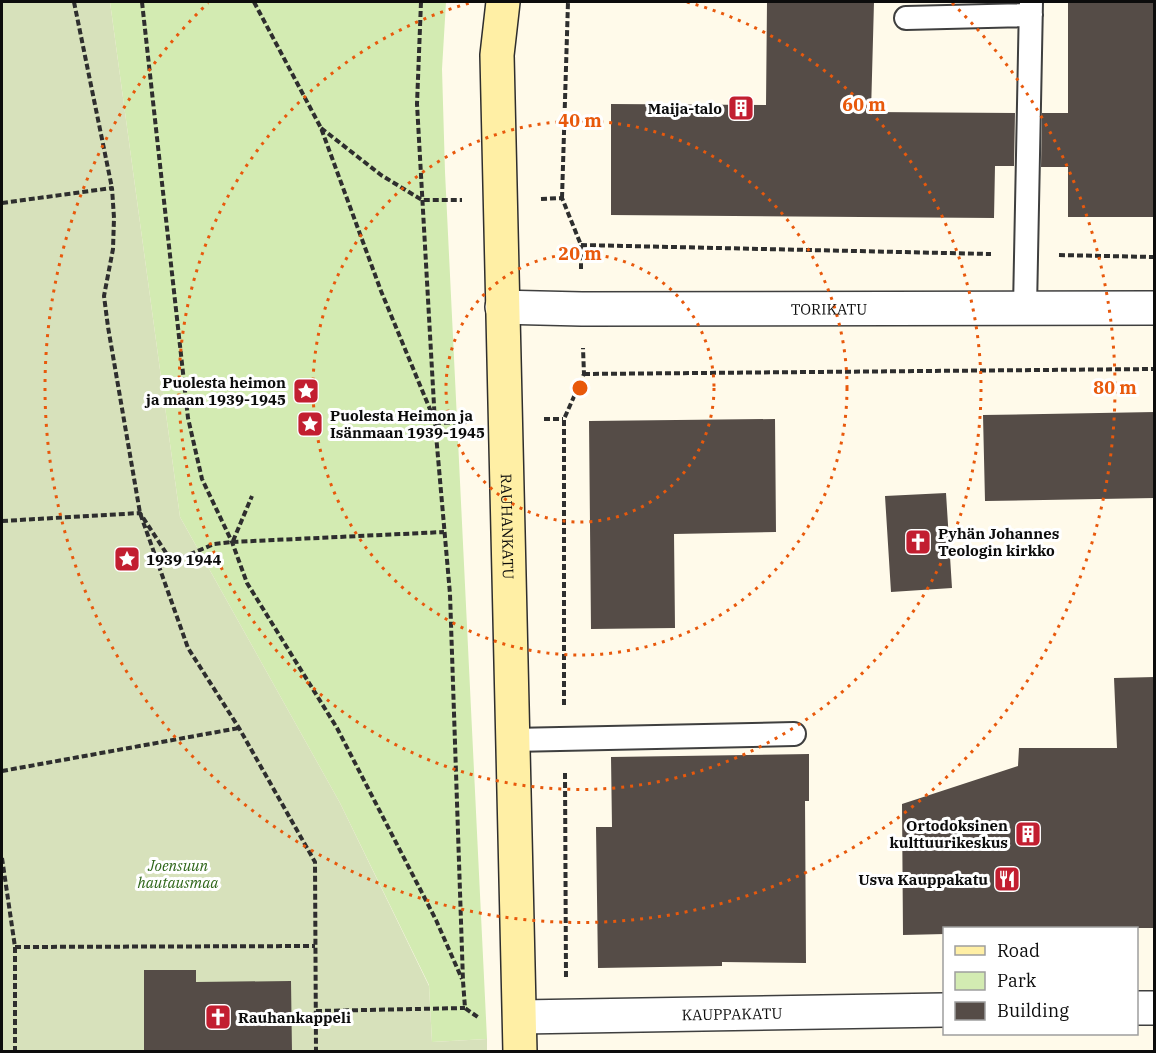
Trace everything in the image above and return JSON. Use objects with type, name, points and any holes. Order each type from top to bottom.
[{"type":"street","name":"RAUHANKATU","points":[[503,2],[497,56],[520,1052]]},
{"type":"street","name":"TORIKATU","points":[[502,307],[582,309],[1155,308]]},
{"type":"street","points":[[1138,1008],[1155,1008]]},
{"type":"street","name":"KAUPPAKATU","points":[[520,1017],[943,1010]]},
{"type":"lane","points":[[906,18],[1031,8],[1025,308]]},
{"type":"lane","points":[[512,740],[794,734]]},
{"type":"path","points":[[74,2],[112,188],[113,249],[105,296],[108,327],[140,513],[188,648],[239,728],[315,862],[316,1052]]},
{"type":"path","points":[[142,2],[188,418],[202,479],[232,542],[247,584],[336,728],[436,920],[463,981]]},
{"type":"path","points":[[254,2],[321,128],[381,291],[435,423]]},
{"type":"path","points":[[421,2],[417,104],[435,423],[450,594],[465,1008]]},
{"type":"path","points":[[562,198],[567,2]]},
{"type":"path","points":[[321,128],[381,176],[422,200]]},
{"type":"path","points":[[2,203],[112,188]]},
{"type":"path","points":[[581,245],[1155,257]]},
{"type":"path","points":[[584,374],[1155,369]]},
{"type":"path","points":[[564,419],[566,978]]},
{"type":"path","points":[[232,542],[252,496]]},
{"type":"path","points":[[140,513],[172,562],[214,544],[232,542],[444,532]]},
{"type":"path","points":[[2,521],[140,513]]},
{"type":"path","points":[[2,771],[239,728]]},
{"type":"path","points":[[2,858],[15,947],[15,1052]]},
{"type":"path","points":[[15,947],[315,946]]},
{"type":"path","points":[[316,1011],[465,1008],[480,1018],[520,1017]]},
{"type":"green space","name":"Joensuun hautausmaa","points":[[2,2],[110,2],[180,517],[340,803],[429,986],[432,1042],[487,1039],[487,1051],[2,1052]]},
{"type":"green space","points":[[110,2],[446,2],[442,69],[445,172],[487,1039],[432,1042],[429,985],[340,803],[180,517]]},
{"type":"building","name":"Maija-talo","points":[[767,2],[874,2],[871,112],[1015,113],[1014,166],[995,166],[994,218],[611,215],[611,104],[766,105]]},
{"type":"building","points":[[1068,2],[1155,2],[1155,217],[1068,217],[1068,167],[1041,167],[1042,113],[1068,113]]},
{"type":"building","points":[[1155,412],[1155,498],[985,501],[983,415]]},
{"type":"building","points":[[775,419],[776,532],[674,534],[675,628],[591,629],[589,421]]},
{"type":"building","name":"Pyhän Johannes Teologin kirkko","points":[[946,493],[952,588],[891,592],[885,496]]},
{"type":"building","name":"Ortodoksinen kulttuurikeskus","points":[[1155,677],[1155,928],[943,927],[943,934],[903,935],[902,804],[1018,766],[1019,748],[1117,748],[1114,678]]},
{"type":"building","points":[[809,754],[809,801],[805,801],[806,963],[722,962],[722,966],[598,968],[596,827],[612,827],[611,757]]},
{"type":"building","name":"Rauhankappeli","points":[[144,970],[196,970],[196,982],[291,981],[292,1052],[144,1052]]},
{"type":"place","name":"Maija-talo","points":[[741,108]]},
{"type":"place","name":"Puolesta heimon ja maan 1939-1945","points":[[306,391]]},
{"type":"place","name":"Puolesta Heimon ja Isänmaan 1939-1945","points":[[310,424]]},
{"type":"place","name":"Pyhän Johannes Teologin kirkko","points":[[918,542]]},
{"type":"place","name":"1939 1944","points":[[127,559]]},
{"type":"place","name":"Ortodoksinen kulttuurikeskus","points":[[1028,834]]},
{"type":"place","name":"Usva Kauppakatu","points":[[1007,879]]},
{"type":"place","name":"Rauhankappeli","points":[[218,1017]]}]
